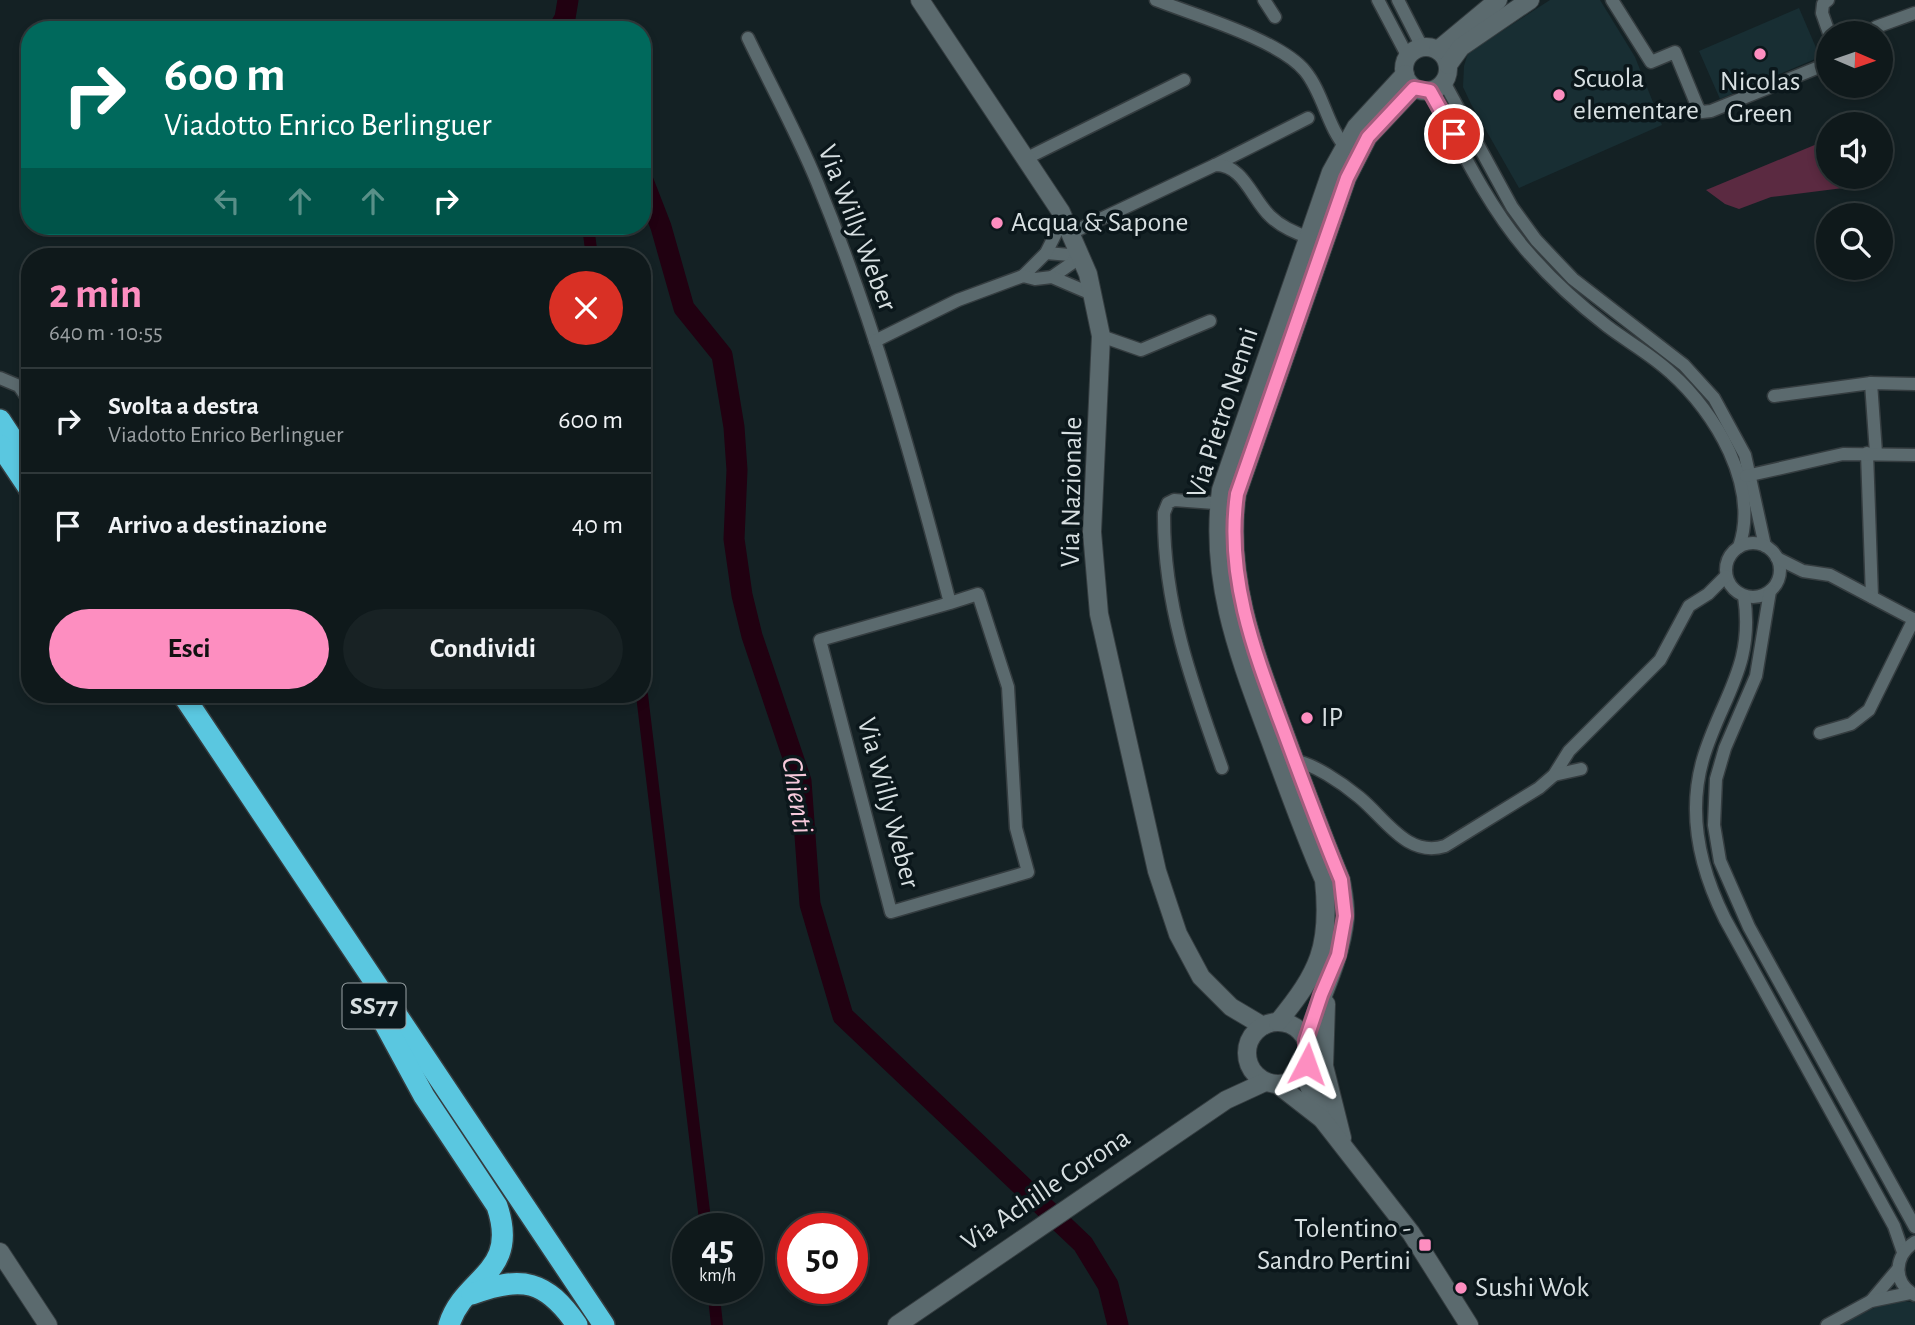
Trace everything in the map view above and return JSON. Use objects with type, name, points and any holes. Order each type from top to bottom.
[{"type":"highway","points":[[0,421],[21,452]]},
{"type":"highway","points":[[0,445],[21,476]]},
{"type":"highway","name":"SS77","points":[[172,703],[380,1015],[595,1320]]},
{"type":"highway","name":"SS77","points":[[188,703],[595,1320]]},
{"type":"highway","points":[[380,1015],[424,1096],[497,1206],[503,1222],[498,1259],[449,1325]]},
{"type":"highway","points":[[470,1294],[510,1282],[526,1283],[554,1296],[577,1325]]},
{"type":"highway","points":[[595,1320],[602,1312],[611,1325]]},
{"type":"main road","name":"Via Nazionale","points":[[920,0],[1061,212],[1082,256],[1095,295],[1101,336],[1092,533],[1099,614],[1157,871],[1178,934],[1201,977],[1231,1007],[1271,1024]]},
{"type":"main road","points":[[1426,69],[1498,0]]},
{"type":"main road","points":[[1426,69],[1530,0]]},
{"type":"main road","name":"Via Pietro Nenni","points":[[1271,1024],[1306,987],[1321,954],[1328,917],[1324,880],[1314,835],[1287,762],[1235,646],[1220,585],[1227,504],[1347,178],[1356,127],[1426,69]]},
{"type":"main road","name":"Via Pietro Nenni","points":[[1227,504],[1221,490],[1331,172],[1351,150]]},
{"type":"main road","name":"Via Pietro Nenni","points":[[1306,1040],[1338,955],[1345,916],[1341,880],[1314,835]]},
{"type":"main road","points":[[1331,971],[1322,1040],[1324,1066],[1345,1148]]},
{"type":"main road","name":"Via Nazionale","points":[[1231,1007],[1248,1053]]},
{"type":"main road","points":[[1271,1083],[1287,1083],[1303,1071],[1309,1056],[1306,1040],[1295,1027],[1271,1024],[1248,1053],[1257,1077],[1271,1083],[1322,1119],[1411,1233],[1469,1325]]},
{"type":"main road","name":"Via Achille Corona","points":[[1226,1100],[1248,1053]]},
{"type":"main road","points":[[1303,1071],[1322,1119]]},
{"type":"main road","name":"Via Achille Corona","points":[[897,1325],[1226,1100],[1271,1083]]},
{"type":"main road","points":[[0,1252],[48,1325]]},
{"type":"street","points":[[1156,0],[1278,49],[1296,62],[1316,89],[1351,150]]},
{"type":"street","points":[[1264,0],[1275,17]]},
{"type":"street","points":[[1378,0],[1426,69],[1512,208],[1573,279],[1684,365],[1714,398],[1729,422],[1765,547]]},
{"type":"street","points":[[1398,0],[1426,69],[1477,177],[1525,248],[1561,288],[1672,374],[1703,407],[1718,431],[1745,476],[1744,515],[1739,547]]},
{"type":"street","points":[[1612,0],[1651,61],[1675,52],[1702,112],[1711,111],[1816,68]]},
{"type":"street","points":[[1825,21],[1823,4],[1828,0]]},
{"type":"street","points":[[1893,21],[1915,13]]},
{"type":"street","name":"Via Willy Weber","points":[[748,38],[817,182],[875,341],[920,488],[950,603]]},
{"type":"street","points":[[1026,159],[1184,80]]},
{"type":"street","points":[[1071,233],[1308,118]]},
{"type":"street","points":[[1215,165],[1225,165],[1235,170],[1271,218],[1310,238]]},
{"type":"street","points":[[1477,177],[1490,169]]},
{"type":"street","points":[[875,341],[958,300],[1023,276],[1045,253],[1057,231],[1061,212]]},
{"type":"street","points":[[1045,253],[1082,256]]},
{"type":"street","points":[[1052,278],[1082,256]]},
{"type":"street","points":[[1023,276],[1035,279],[1052,278],[1095,295]]},
{"type":"street","points":[[1101,336],[1142,350],[1210,321]]},
{"type":"street","points":[[0,378],[14,382],[21,391]]},
{"type":"street","points":[[1774,396],[1871,383],[1915,383]]},
{"type":"street","points":[[1871,383],[1872,597]]},
{"type":"street","points":[[1745,476],[1816,458],[1872,453],[1915,455]]},
{"type":"street","points":[[1222,768],[1180,646],[1168,588],[1164,513],[1168,503],[1174,500],[1227,504]]},
{"type":"street","points":[[1287,762],[1359,797],[1396,833],[1420,848],[1433,849],[1484,823],[1539,788],[1554,775],[1569,751],[1660,660],[1689,606],[1708,594],[1726,576],[1728,559],[1739,547],[1750,543],[1765,547],[1777,558],[1803,571],[1830,575],[1914,620],[1869,710],[1852,724],[1820,733]]},
{"type":"street","points":[[1777,558],[1779,574],[1773,587],[1756,676],[1716,779],[1714,825],[1720,861],[1744,918],[1915,1227]]},
{"type":"street","points":[[1708,594],[1755,597],[1803,571]]},
{"type":"street","points":[[1726,576],[1741,595],[1747,625],[1738,677],[1703,758],[1698,782],[1697,834],[1704,870],[1724,919],[1895,1226],[1903,1252],[1898,1269],[1899,1278],[1913,1294]]},
{"type":"street","name":"Via Willy Weber","points":[[978,594],[1008,687],[1016,828],[1028,872],[891,912],[820,640],[950,603],[978,594]]},
{"type":"street","points":[[1554,775],[1581,769]]},
{"type":"street","points":[[1903,1252],[1915,1242]]},
{"type":"street","points":[[1871,1301],[1898,1269]]},
{"type":"street","points":[[1827,1325],[1871,1301],[1913,1294]]},
{"type":"shaded area","name":"Scuola elementare","points":[[1550,0],[1600,0],[1635,57],[1662,125],[1519,188],[1463,87],[1464,66],[1468,53]]},
{"type":"shaded area","name":"Nicolas Green","points":[[1799,8],[1816,48],[1816,59],[1720,99],[1699,51]]},
{"type":"shaded area","points":[[1816,144],[1816,189],[1835,189],[1771,197],[1739,209],[1725,204],[1706,190]]},
{"type":"shaded area","points":[[1905,1301],[1915,1303],[1915,1325],[1840,1325],[1882,1304]]},
{"type":"waterway","name":"Chienti","points":[[563,21],[568,0]]},
{"type":"waterway","name":"Chienti","points":[[651,201],[684,308],[722,355],[734,427],[737,470],[734,539],[742,595],[752,636],[801,781],[810,904],[843,1016],[1083,1244],[1108,1285],[1118,1325]]},
{"type":"waterway","points":[[589,235],[591,248]]},
{"type":"waterway","points":[[643,703],[704,1213]]},
{"type":"waterway","points":[[715,1304],[717,1325]]},
{"type":"place","name":"Nicolas Green","points":[[1760,54]]},
{"type":"place","name":"Scuola elementare","points":[[1559,95]]},
{"type":"place","name":"Acqua & Sapone","points":[[997,223]]},
{"type":"place","name":"IP","points":[[1307,718]]},
{"type":"place","name":"Tolentino - Sandro Pertini","points":[[1425,1245]]},
{"type":"place","name":"Sushi Wok","points":[[1461,1288]]},
{"type":"route","points":[[1307,1064],[1309,1048],[1306,1040],[1338,955],[1345,916],[1341,880],[1250,639],[1237,583],[1234,520],[1237,494],[1347,178],[1368,137],[1414,88],[1430,91],[1454,134]]}]
